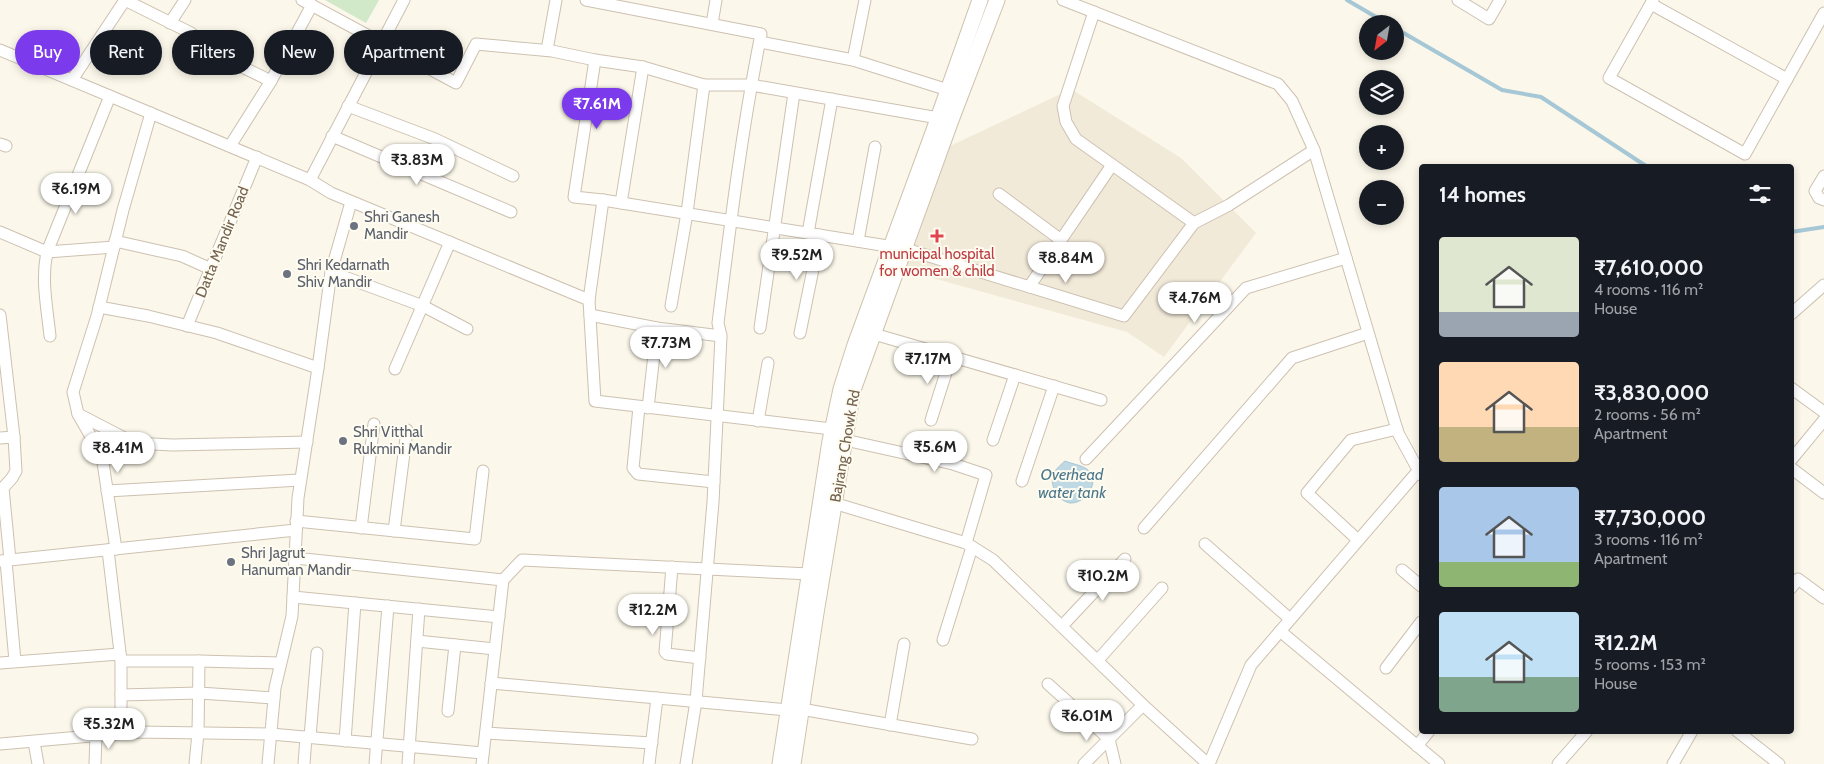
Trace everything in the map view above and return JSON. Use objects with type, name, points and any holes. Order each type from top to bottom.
[{"type":"street","points":[[72,80],[125,0],[192,33],[188,41],[270,81]]},
{"type":"street","points":[[170,23],[184,0]]},
{"type":"street","points":[[388,30],[404,0]]},
{"type":"street","points":[[547,50],[556,0]]},
{"type":"street","points":[[586,0],[635,4],[712,24],[761,34],[751,85],[718,323],[720,336],[714,482],[696,701],[686,764]]},
{"type":"street","points":[[712,24],[716,0]]},
{"type":"street","points":[[853,60],[865,0]]},
{"type":"street","name":"Bajrang Chowk Rd","points":[[945,119],[948,90],[980,0]]},
{"type":"street","name":"Bajrang Chowk Rd","points":[[780,764],[795,710],[828,501],[841,433],[868,332],[945,119],[997,0]]},
{"type":"street","points":[[1063,0],[1278,84],[1292,101],[1314,150],[1397,429],[1419,471]]},
{"type":"street","points":[[1458,0],[1489,18],[1500,0]]},
{"type":"street","points":[[1787,79],[1652,2],[1609,78],[1746,154],[1824,14]]},
{"type":"street","points":[[230,146],[270,81],[307,3],[357,30]]},
{"type":"street","points":[[1094,12],[1063,106],[1066,122],[1076,139],[1194,223]]},
{"type":"street","points":[[760,42],[853,60],[948,90]]},
{"type":"street","points":[[463,69],[476,44],[547,50],[643,67],[704,85],[751,85],[945,119]]},
{"type":"street","points":[[0,50],[310,180],[331,193],[351,202],[589,300]]},
{"type":"street","points":[[595,60],[574,197],[687,213],[898,248],[1124,316],[1194,223],[1229,205],[1314,150]]},
{"type":"street","points":[[621,203],[643,67]]},
{"type":"street","points":[[310,180],[364,75]]},
{"type":"street","points":[[441,75],[456,83],[460,75]]},
{"type":"street","points":[[672,306],[687,213],[704,85]]},
{"type":"street","points":[[760,328],[794,93]]},
{"type":"street","points":[[50,336],[44,282],[47,252],[110,96]]},
{"type":"street","points":[[800,333],[832,100]]},
{"type":"street","points":[[348,106],[436,139],[513,176]]},
{"type":"street","points":[[121,733],[120,657],[107,491],[102,456],[78,414],[74,392],[151,113]]},
{"type":"street","points":[[332,136],[511,212]]},
{"type":"street","points":[[858,241],[875,147]]},
{"type":"street","name":"Datta Mandir Road","points":[[188,326],[257,158]]},
{"type":"street","points":[[1029,287],[1112,165]]},
{"type":"street","points":[[1824,176],[1815,191],[1819,198],[1824,200]]},
{"type":"street","points":[[999,194],[1061,240]]},
{"type":"street","points":[[603,200],[589,300],[595,401],[841,433],[986,475],[943,640]]},
{"type":"street","points":[[268,764],[274,698],[280,663],[292,616],[300,480],[318,368],[330,272],[351,202]]},
{"type":"street","points":[[0,233],[47,252],[114,244],[182,256],[211,269]]},
{"type":"street","points":[[395,369],[450,242]]},
{"type":"street","points":[[1086,459],[1246,288],[1346,258]]},
{"type":"street","points":[[330,272],[423,306],[467,328]]},
{"type":"street","points":[[1794,311],[1824,285]]},
{"type":"street","points":[[99,307],[216,333],[318,368]]},
{"type":"street","points":[[0,315],[16,471],[3,488],[5,561],[15,661]]},
{"type":"street","points":[[590,315],[657,328],[720,336]]},
{"type":"street","points":[[657,328],[632,468],[638,474],[714,482]]},
{"type":"street","points":[[868,332],[1101,400]]},
{"type":"street","points":[[1144,528],[1292,358],[1368,333]]},
{"type":"street","points":[[931,420],[951,356]]},
{"type":"street","points":[[758,421],[768,363]]},
{"type":"street","points":[[993,440],[1015,375]]},
{"type":"street","points":[[1022,481],[1054,386]]},
{"type":"street","points":[[1794,390],[1824,412]]},
{"type":"street","points":[[78,414],[134,443],[172,445],[307,442]]},
{"type":"street","points":[[1794,456],[1824,420]]},
{"type":"street","points":[[361,528],[374,424]]},
{"type":"street","points":[[1358,540],[1306,493],[1351,440],[1397,429]]},
{"type":"street","points":[[394,531],[407,430]]},
{"type":"street","points":[[0,438],[14,437]]},
{"type":"street","points":[[1794,470],[1824,493]]},
{"type":"street","points":[[5,561],[296,525],[361,528],[474,539],[483,472]]},
{"type":"street","points":[[828,501],[969,545],[993,560],[1208,764],[1251,665],[1358,540],[1419,474]]},
{"type":"street","points":[[107,491],[300,480]]},
{"type":"street","name":"Bajrang Chowk Rd","points":[[793,764],[795,710],[810,574],[828,501]]},
{"type":"street","points":[[1205,544],[1290,619]]},
{"type":"street","points":[[295,558],[503,580]]},
{"type":"street","points":[[483,760],[503,580],[522,560],[810,574]]},
{"type":"street","points":[[1062,626],[1125,560]]},
{"type":"street","points":[[672,567],[665,652],[667,654],[700,658]]},
{"type":"street","points":[[1402,570],[1419,584]]},
{"type":"street","points":[[1795,576],[1824,598]]},
{"type":"street","points":[[1098,660],[1162,588]]},
{"type":"street","points":[[293,597],[499,617]]},
{"type":"street","points":[[345,740],[355,603]]},
{"type":"street","points":[[374,764],[388,606]]},
{"type":"street","points":[[408,764],[419,609]]},
{"type":"street","points":[[1386,668],[1419,625]]},
{"type":"street","points":[[1280,631],[1439,764]]},
{"type":"street","points":[[417,641],[495,649]]},
{"type":"street","points":[[448,711],[455,644]]},
{"type":"street","points":[[890,725],[904,644]]},
{"type":"street","points":[[304,764],[317,653]]},
{"type":"street","points":[[0,663],[120,657],[280,663]]},
{"type":"street","points":[[195,764],[198,733],[199,661]]},
{"type":"street","points":[[491,683],[795,710],[972,739]]},
{"type":"street","points":[[1048,684],[1109,739],[1115,764]]},
{"type":"street","points":[[121,695],[198,692],[274,698]]},
{"type":"street","points":[[649,764],[657,698]]},
{"type":"street","points":[[1084,764],[1143,704]]},
{"type":"street","points":[[0,744],[121,733],[271,734],[409,746],[483,760],[490,764]]},
{"type":"street","points":[[486,733],[652,743]]},
{"type":"street","points":[[1418,746],[1427,734]]},
{"type":"street","points":[[1558,764],[1584,734]]},
{"type":"street","points":[[1673,764],[1690,734]]},
{"type":"street","points":[[1741,734],[1779,764]]},
{"type":"street","points":[[95,764],[96,736]]},
{"type":"street","points":[[34,742],[38,764]]},
{"type":"shaded area","points":[[1071,89],[1181,158],[1256,233],[1164,357],[1127,332],[904,270],[950,146]]},
{"type":"green space","points":[[325,0],[379,0],[366,23]]},
{"type":"water","name":"Overhead water tank","points":[[1065,461],[1083,467],[1092,475],[1093,480],[1090,491],[1081,500],[1076,502],[1066,502],[1056,496],[1054,490],[1052,480],[1054,473]]},
{"type":"waterway","points":[[1347,0],[1373,15]]},
{"type":"waterway","points":[[1404,33],[1502,90],[1541,97],[1643,164]]},
{"type":"waterway","points":[[1794,232],[1824,227]]},
{"type":"place","name":"Shri Ganesh Mandir","points":[[354,226]]},
{"type":"place","name":"municipal hospital for women & child","points":[[937,236]]},
{"type":"place","name":"Shri Kedarnath Shiv Mandir","points":[[287,274]]},
{"type":"place","name":"Shri Vitthal Rukmini Mandir","points":[[343,441]]},
{"type":"place","name":"Shri Jagrut Hanuman Mandir","points":[[231,562]]}]
